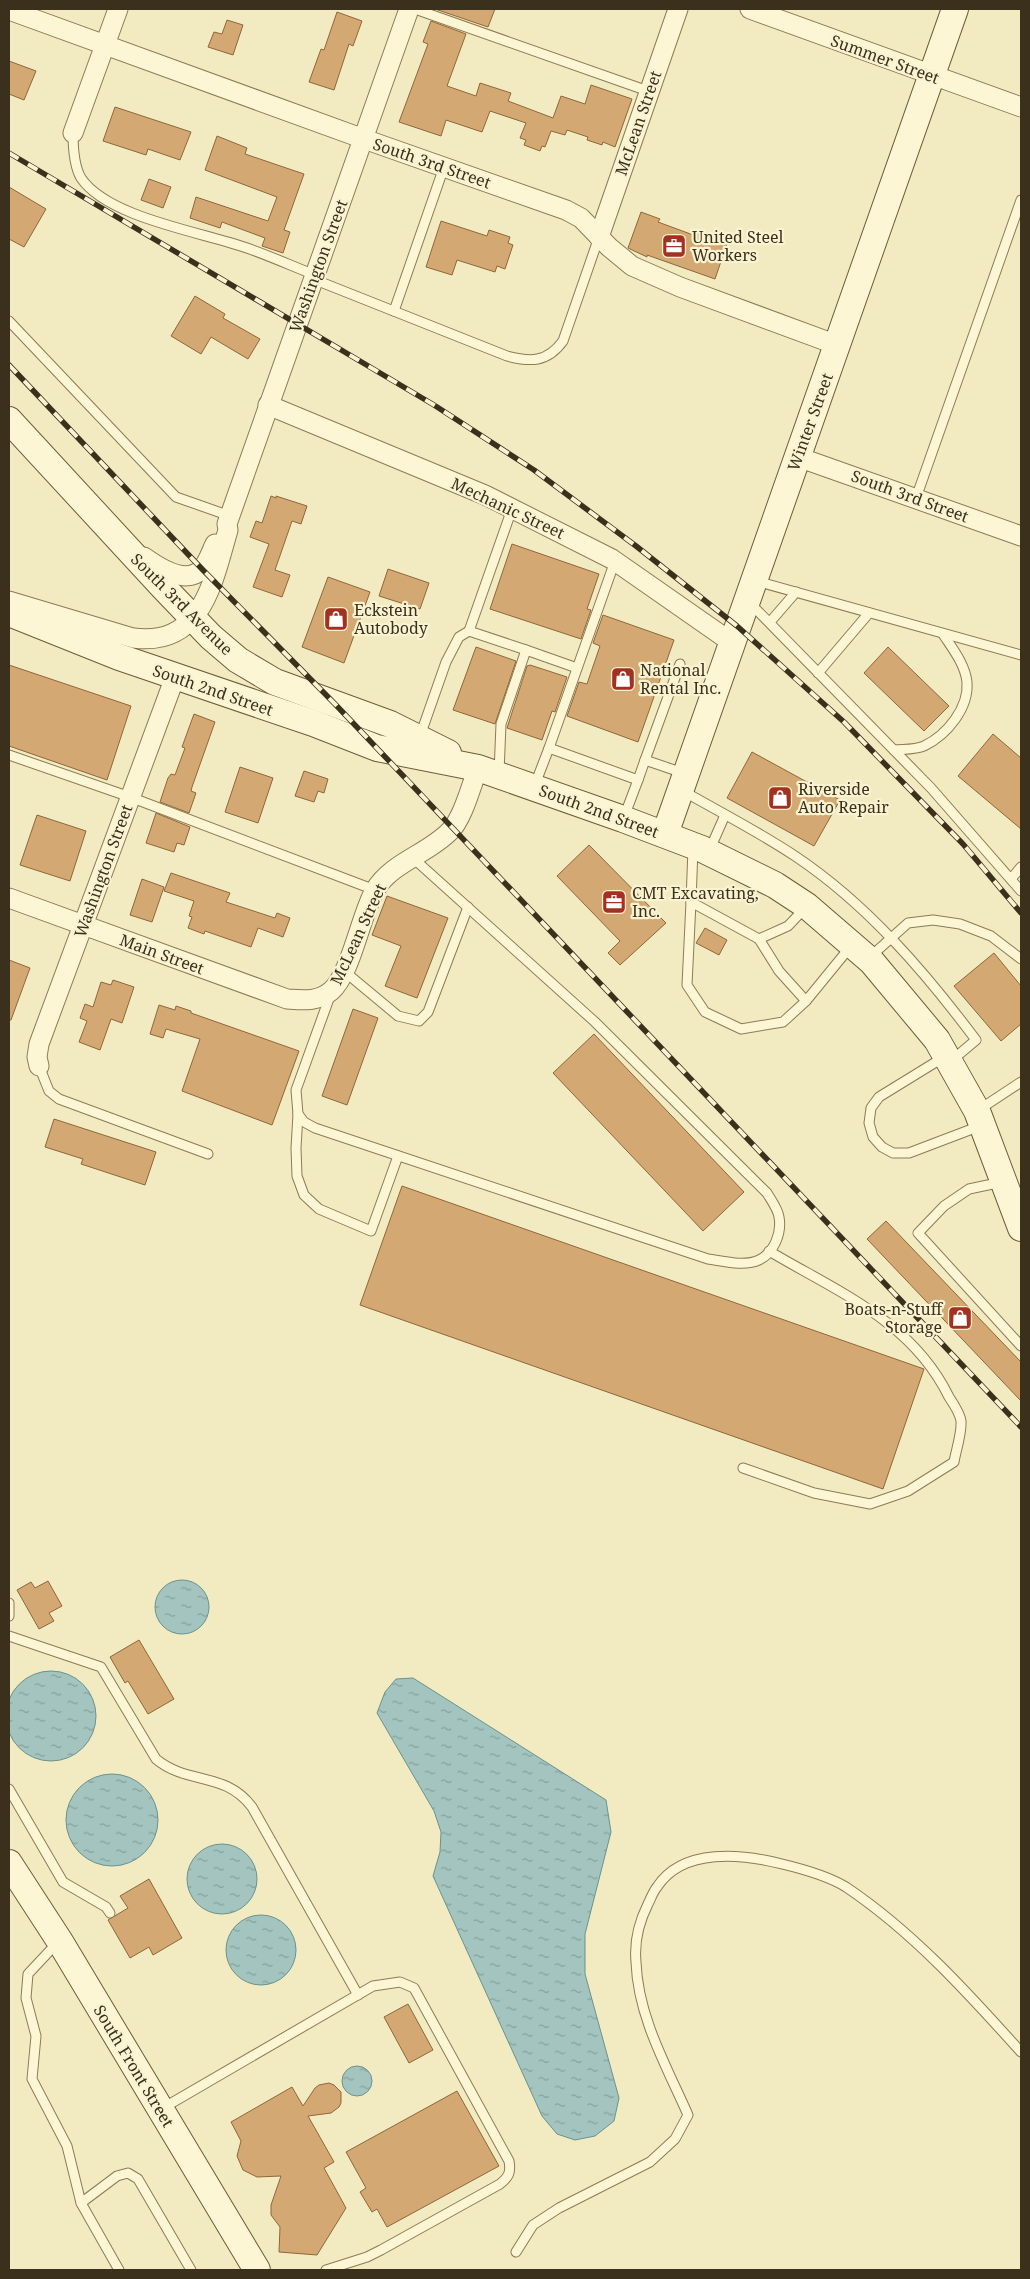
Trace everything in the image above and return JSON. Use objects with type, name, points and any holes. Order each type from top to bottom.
[{"type":"main road","name":"Winter Street","points":[[665,834],[955,9]]},
{"type":"main road","name":"South 3rd Avenue","points":[[9,420],[193,618],[226,650],[261,675],[280,684],[390,724],[416,747],[488,772]]},
{"type":"main road","name":"South 2nd Street","points":[[9,612],[78,641],[313,723],[377,748],[416,747]]},
{"type":"main road","name":"South 2nd Street","points":[[488,772],[665,834],[701,849],[775,885],[806,906],[860,952],[931,1033],[948,1058],[980,1118],[1019,1214]]},
{"type":"main road","name":"South Front Street","points":[[9,1863],[59,1940],[257,2270]]},
{"type":"street","points":[[72,133],[118,9]]},
{"type":"street","name":"Washington Street","points":[[9,601],[133,638],[149,640],[173,634],[193,618],[210,588],[228,530],[229,520],[268,405],[409,9]]},
{"type":"street","name":"McLean Street","points":[[599,237],[678,9]]},
{"type":"street","name":"Summer Street","points":[[750,9],[1021,107]]},
{"type":"street","name":"South 3rd Street","points":[[9,10],[566,210],[581,218],[632,266],[644,272],[837,345]]},
{"type":"street","name":"Mechanic Street","points":[[268,405],[512,508],[615,561],[731,642]]},
{"type":"street","name":"South 3rd Street","points":[[798,456],[1021,536]]},
{"type":"street","name":"Washington Street","points":[[118,537],[165,570],[182,575],[193,574],[202,569],[221,531],[229,520]]},
{"type":"street","name":"Washington Street","points":[[39,1066],[37,1057],[39,1044],[174,676]]},
{"type":"street","name":"McLean Street","points":[[324,995],[344,970],[375,890],[395,868],[440,840],[452,829],[488,772]]},
{"type":"street","name":"Main Street","points":[[9,898],[287,999],[324,995]]},
{"type":"lane","points":[[415,9],[648,92]]},
{"type":"lane","points":[[72,133],[73,147],[80,177],[104,200],[160,222],[247,248],[394,312],[507,356],[529,362],[545,357],[557,350],[563,341],[599,237]]},
{"type":"lane","points":[[394,312],[444,167]]},
{"type":"lane","points":[[916,498],[1021,200]]},
{"type":"lane","points":[[9,321],[176,497],[229,520]]},
{"type":"lane","points":[[416,747],[446,662],[459,637],[469,630],[512,508]]},
{"type":"lane","points":[[534,788],[615,561]]},
{"type":"lane","points":[[750,590],[796,592],[1021,656]]},
{"type":"lane","points":[[750,590],[770,622],[931,788],[1021,891]]},
{"type":"lane","points":[[770,622],[796,592]]},
{"type":"lane","points":[[818,673],[869,613]]},
{"type":"lane","points":[[469,630],[577,668]]},
{"type":"lane","points":[[894,750],[923,746],[939,737],[956,719],[965,701],[967,682],[959,659],[943,634]]},
{"type":"lane","points":[[488,772],[501,724],[526,650]]},
{"type":"lane","points":[[623,819],[680,664]]},
{"type":"lane","points":[[549,748],[638,780]]},
{"type":"lane","points":[[9,756],[130,797],[375,890]]},
{"type":"lane","points":[[645,760],[683,782],[725,815],[795,856],[842,892],[890,938],[941,994],[976,1040],[879,1097],[871,1108],[868,1123],[873,1137],[882,1147],[893,1152],[909,1153],[980,1118],[1021,1082]]},
{"type":"lane","points":[[725,815],[701,849],[691,902],[687,985],[705,1012],[741,1028],[783,1022],[860,952],[890,938],[908,923],[933,920],[960,924],[991,936],[1021,959]]},
{"type":"lane","points":[[298,1114],[304,1122],[316,1128],[708,1259],[740,1263],[759,1260],[769,1251],[780,1234],[779,1216],[767,1193],[595,1022],[413,858]]},
{"type":"lane","points":[[1011,879],[1021,867]]},
{"type":"lane","points":[[691,902],[759,939],[779,971],[806,1001]]},
{"type":"lane","points":[[759,939],[788,926],[806,906]]},
{"type":"lane","points":[[344,970],[398,1016],[419,1021],[428,1012],[468,907]]},
{"type":"lane","name":"McLean Street","points":[[324,995],[296,1090],[298,1114],[297,1176],[304,1195],[319,1209],[370,1231],[398,1156]]},
{"type":"lane","points":[[39,1066],[49,1091],[58,1099],[208,1154]]},
{"type":"lane","points":[[1005,1182],[969,1189],[944,1206],[918,1233],[1021,1346]]},
{"type":"lane","points":[[744,1468],[814,1493],[870,1504],[908,1491],[954,1462],[961,1420],[939,1376],[910,1341],[866,1305],[823,1284],[769,1251]]},
{"type":"lane","points":[[9,1603],[9,1616]]},
{"type":"lane","points":[[9,1636],[102,1667],[156,1759],[166,1767],[217,1782],[232,1788],[243,1796],[252,1808],[358,1995]]},
{"type":"lane","points":[[9,1788],[63,1882],[106,1907],[110,1913]]},
{"type":"lane","points":[[516,2252],[533,2225],[559,2208],[650,2162],[675,2139],[688,2114],[653,2038],[642,2000],[636,1954],[636,1936],[643,1914],[657,1886],[674,1871],[694,1860],[718,1856],[754,1857],[800,1868],[844,1886],[904,1933],[966,1990],[1021,2052]]},
{"type":"lane","points":[[59,1940],[28,1974],[26,1998],[36,2036],[32,2079],[67,2146],[81,2203],[119,2270]]},
{"type":"lane","points":[[160,2109],[373,1986],[388,1982],[400,1982],[414,1988],[509,2161],[510,2169],[507,2178],[500,2184],[380,2250],[367,2257],[326,2270]]},
{"type":"lane","points":[[81,2203],[116,2176],[128,2173],[138,2179],[191,2270]]},
{"type":"water","points":[[177,1580],[187,1580],[197,1584],[205,1592],[209,1607],[205,1622],[197,1630],[187,1634],[177,1634],[167,1630],[159,1622],[155,1612],[155,1602],[159,1592],[167,1584]]},
{"type":"water","points":[[42,1671],[60,1671],[76,1678],[89,1691],[96,1707],[96,1725],[89,1741],[76,1754],[60,1761],[42,1761],[26,1754],[13,1741],[6,1725],[6,1707],[13,1691],[26,1678]]},
{"type":"water","points":[[413,1678],[606,1800],[611,1832],[585,1934],[585,1974],[619,2098],[614,2121],[595,2136],[575,2140],[557,2134],[542,2116],[433,1876],[440,1852],[441,1832],[434,1811],[377,1713],[385,1692],[396,1679]]},
{"type":"water","points":[[112,1774],[130,1778],[144,1788],[154,1802],[158,1820],[154,1838],[144,1852],[130,1862],[112,1866],[94,1862],[80,1852],[70,1838],[66,1820],[70,1802],[80,1788],[94,1778]]},
{"type":"water","points":[[222,1844],[235,1847],[247,1854],[254,1866],[257,1879],[254,1892],[247,1904],[235,1911],[222,1914],[209,1911],[197,1904],[190,1892],[187,1879],[190,1866],[197,1854],[209,1847]]},
{"type":"water","points":[[261,1915],[274,1918],[286,1925],[293,1937],[296,1950],[293,1963],[286,1975],[274,1982],[261,1985],[248,1982],[236,1975],[229,1963],[226,1950],[229,1937],[236,1925],[248,1918]]},
{"type":"water","points":[[357,2066],[368,2070],[372,2081],[368,2092],[357,2096],[346,2092],[342,2081],[346,2070]]},
{"type":"building","points":[[435,9],[495,9],[488,27]]},
{"type":"building","points":[[337,12],[362,21],[353,46],[349,44],[334,90],[309,82],[321,49],[324,50]]},
{"type":"building","points":[[227,20],[243,25],[233,55],[208,47],[214,32],[222,34]]},
{"type":"building","points":[[431,21],[466,34],[447,86],[476,96],[480,83],[511,93],[508,101],[553,118],[561,96],[585,104],[591,85],[632,99],[615,147],[603,142],[602,145],[587,140],[588,137],[567,130],[565,135],[551,131],[545,147],[542,146],[540,151],[524,145],[526,140],[520,138],[526,123],[490,111],[482,132],[446,120],[441,136],[399,122],[428,44],[423,42]]},
{"type":"building","points":[[9,61],[36,71],[24,100],[9,94]]},
{"type":"building","points":[[115,107],[191,132],[180,160],[148,149],[146,155],[103,141]]},
{"type":"building","points":[[217,136],[247,148],[245,154],[304,174],[284,230],[290,232],[283,253],[262,246],[265,238],[222,222],[220,228],[190,218],[196,197],[268,221],[277,197],[205,170]]},
{"type":"building","points":[[149,179],[171,187],[163,208],[141,200]]},
{"type":"building","points":[[9,187],[46,209],[24,247],[9,239]]},
{"type":"building","points":[[641,212],[660,219],[658,222],[696,236],[698,231],[728,241],[715,279],[647,255],[647,257],[628,248]]},
{"type":"building","points":[[441,221],[487,236],[489,230],[510,237],[508,243],[513,245],[505,269],[497,266],[495,272],[457,260],[452,275],[426,267]]},
{"type":"building","points":[[195,296],[225,314],[223,318],[260,339],[248,359],[211,337],[201,354],[171,336]]},
{"type":"building","points":[[271,496],[307,506],[301,524],[292,521],[275,570],[290,575],[282,597],[253,587],[269,544],[250,537],[256,521],[262,523]]},
{"type":"building","points":[[512,544],[599,574],[587,609],[591,610],[581,639],[490,609]]},
{"type":"building","points":[[388,569],[429,583],[420,609],[379,596]]},
{"type":"building","points":[[328,577],[370,592],[344,663],[302,647]]},
{"type":"building","points":[[603,615],[674,640],[638,742],[567,716],[579,682],[587,684],[600,646],[593,643]]},
{"type":"building","points":[[476,647],[516,661],[495,724],[453,710]]},
{"type":"building","points":[[888,647],[949,706],[924,731],[864,673]]},
{"type":"building","points":[[9,665],[131,706],[107,780],[9,746]]},
{"type":"building","points":[[530,665],[567,677],[555,712],[552,711],[542,740],[507,728],[527,666]]},
{"type":"building","points":[[194,714],[215,722],[192,787],[191,791],[196,793],[189,813],[160,802],[168,778],[171,774],[175,775],[185,748],[182,747]]},
{"type":"building","points":[[993,734],[1021,758],[1021,829],[958,776]]},
{"type":"building","points":[[752,752],[840,800],[814,846],[727,798]]},
{"type":"building","points":[[240,767],[273,778],[258,823],[225,812]]},
{"type":"building","points":[[304,771],[328,779],[324,793],[318,791],[314,802],[295,796]]},
{"type":"building","points":[[156,813],[190,827],[184,845],[177,843],[174,852],[146,843]]},
{"type":"building","points":[[37,815],[86,831],[70,881],[20,865]]},
{"type":"building","points":[[589,845],[666,923],[620,965],[608,953],[620,941],[557,876]]},
{"type":"building","points":[[171,873],[230,893],[226,902],[275,918],[277,913],[290,918],[283,937],[258,928],[251,947],[205,931],[204,934],[188,928],[192,917],[189,916],[194,901],[164,891]]},
{"type":"building","points":[[142,879],[164,887],[152,922],[130,915]]},
{"type":"building","points":[[387,896],[448,918],[417,998],[385,986],[401,946],[372,935]]},
{"type":"building","points":[[705,928],[727,940],[719,955],[696,943]]},
{"type":"building","points":[[994,953],[1021,986],[1021,1024],[1001,1041],[954,986]]},
{"type":"building","points":[[9,960],[30,968],[11,1020],[9,1020]]},
{"type":"building","points":[[113,980],[134,987],[122,1023],[111,1019],[100,1050],[79,1042],[87,1021],[80,1018],[85,1004],[93,1007],[101,982],[111,985]]},
{"type":"building","points":[[159,1005],[175,1010],[176,1006],[299,1051],[272,1125],[182,1091],[200,1039],[166,1029],[163,1038],[150,1034]]},
{"type":"building","points":[[353,1009],[378,1018],[347,1105],[322,1096]]},
{"type":"building","points":[[594,1034],[744,1192],[703,1231],[553,1073]]},
{"type":"building","points":[[54,1119],[156,1152],[145,1185],[81,1164],[83,1159],[45,1147]]},
{"type":"building","points":[[402,1186],[924,1369],[883,1489],[360,1305]]},
{"type":"building","points":[[886,1221],[1021,1362],[1021,1401],[867,1239]]},
{"type":"building","points":[[48,1581],[62,1606],[49,1613],[54,1621],[39,1629],[17,1590],[31,1582],[35,1588]]},
{"type":"building","points":[[139,1640],[174,1699],[148,1714],[128,1681],[125,1683],[110,1657]]},
{"type":"building","points":[[149,1879],[182,1938],[153,1955],[149,1947],[130,1958],[108,1920],[128,1908],[120,1896]]},
{"type":"building","points":[[408,2004],[433,2050],[409,2063],[384,2017]]},
{"type":"building","points":[[329,2083],[341,2092],[339,2107],[331,2113],[308,2116],[334,2162],[324,2168],[346,2208],[317,2255],[279,2252],[280,2227],[271,2215],[271,2205],[281,2176],[257,2177],[243,2170],[237,2156],[241,2141],[231,2122],[292,2087],[303,2106],[315,2088]]},
{"type":"building","points":[[457,2091],[499,2166],[387,2227],[377,2209],[372,2212],[360,2192],[366,2188],[346,2152]]},
{"type":"railway","points":[[9,153],[434,405],[534,470],[636,546],[737,626],[844,722],[963,844],[1021,913]]},
{"type":"railway","points":[[9,365],[202,569],[335,704],[1021,1427]]},
{"type":"place","name":"United Steel Workers","points":[[674,246]]},
{"type":"place","name":"Eckstein Autobody","points":[[336,619]]},
{"type":"place","name":"National Rental Inc.","points":[[623,679]]},
{"type":"place","name":"Riverside Auto Repair","points":[[780,798]]},
{"type":"place","name":"CMT Excavating, Inc.","points":[[614,902]]},
{"type":"place","name":"Boats-n-Stuff Storage","points":[[960,1318]]}]
